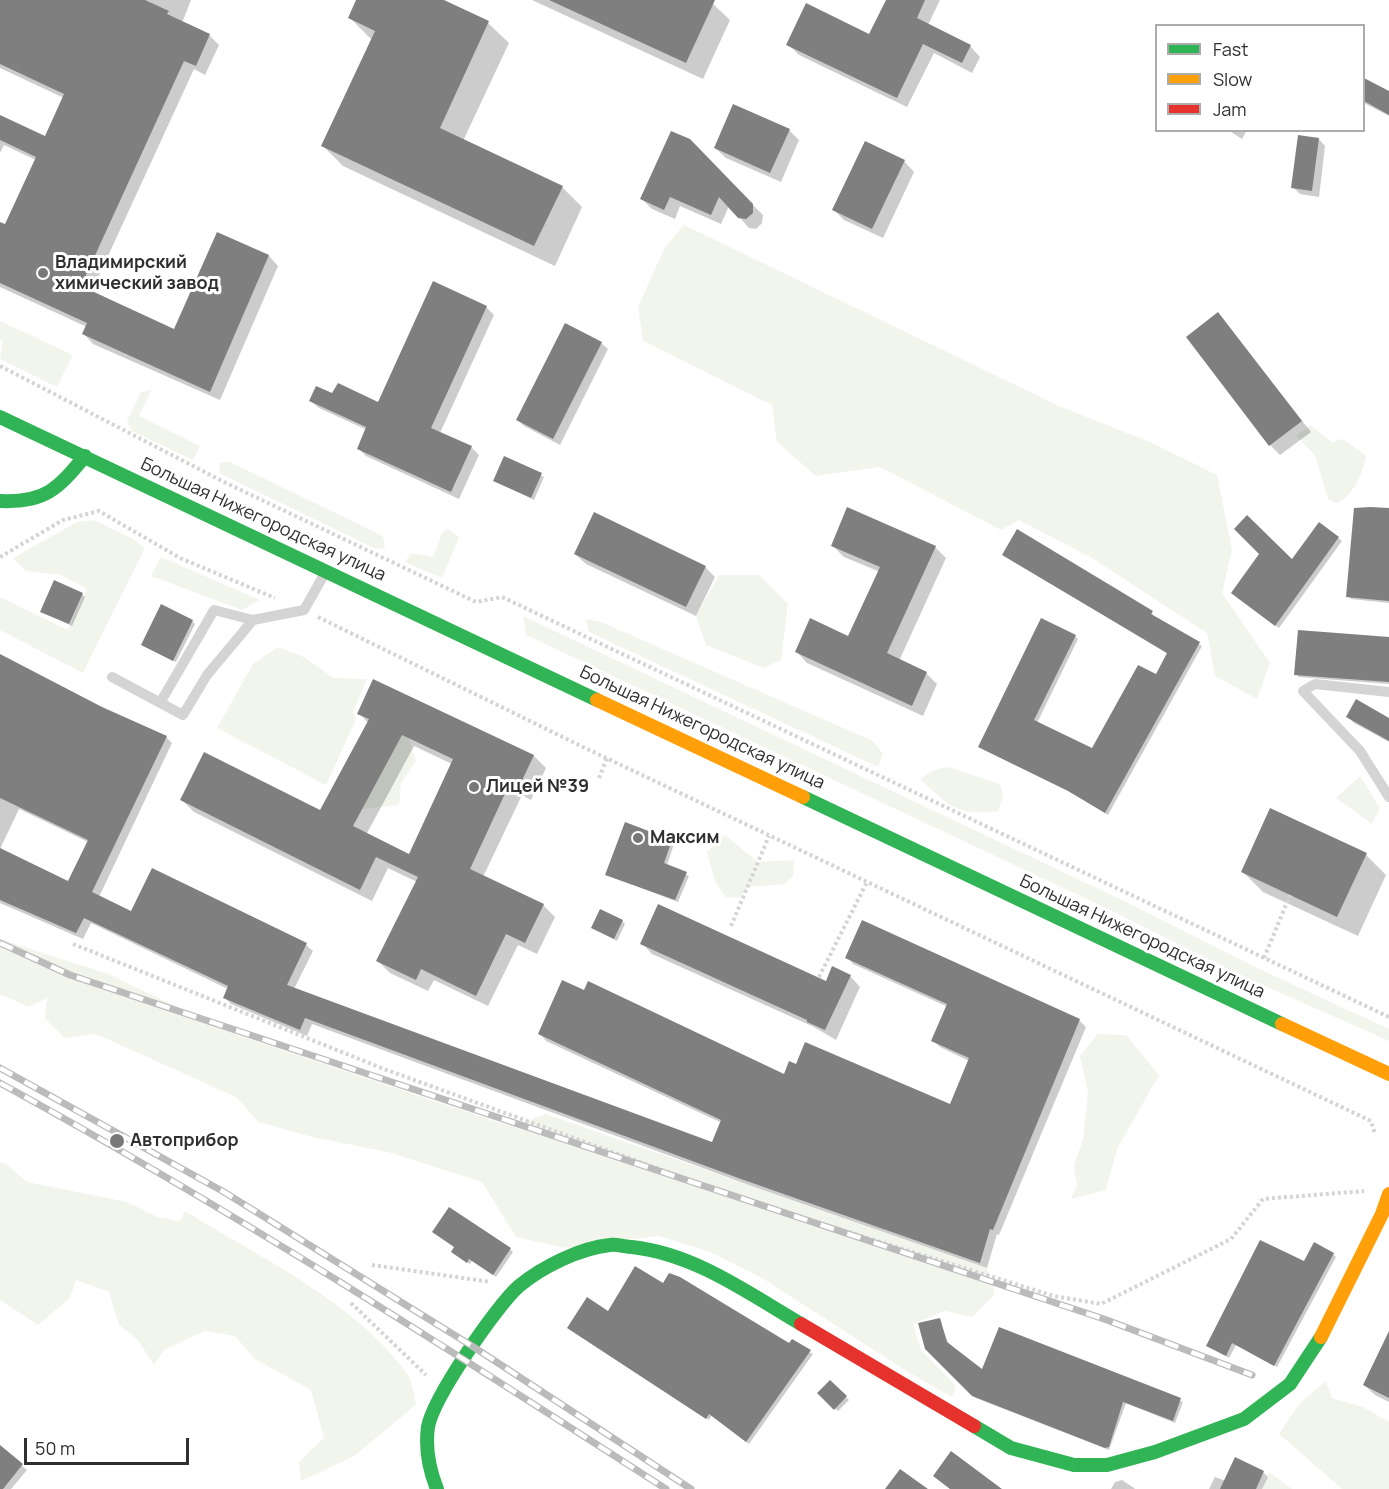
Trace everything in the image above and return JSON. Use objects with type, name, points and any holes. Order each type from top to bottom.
[{"type":"main road","name":"Большая Нижегородская улица","points":[[0,417],[1389,1074]]},
{"type":"main road","points":[[0,501],[23,503],[56,492],[85,456]]},
{"type":"main road","points":[[437,1489],[428,1468],[428,1425],[442,1393],[472,1346],[518,1287],[555,1262],[610,1245],[658,1250],[711,1271],[1011,1448],[1074,1465],[1107,1465],[1155,1452],[1244,1419],[1290,1384],[1328,1327],[1382,1214],[1389,1194]]},
{"type":"lane","points":[[160,703],[214,610],[253,620],[304,610],[327,570]]},
{"type":"lane","points":[[112,677],[183,715],[207,675],[253,620]]},
{"type":"lane","points":[[1389,692],[1315,684],[1303,691],[1360,751],[1389,797]]},
{"type":"path","points":[[0,366],[224,482],[476,602],[502,597],[1389,1017]]},
{"type":"path","points":[[0,557],[63,520],[99,511],[180,558],[304,610],[607,758],[1371,1121],[1375,1134]]},
{"type":"path","points":[[599,778],[607,758]]},
{"type":"path","points":[[731,926],[770,836]]},
{"type":"path","points":[[819,977],[867,882]]},
{"type":"path","points":[[1264,958],[1290,895]]},
{"type":"path","points":[[73,944],[384,1069],[736,1197],[1054,1296],[1101,1304],[1231,1239],[1263,1199],[1370,1191]]},
{"type":"path","points":[[372,1265],[518,1287]]},
{"type":"path","points":[[351,1303],[442,1393]]},
{"type":"shaded area","points":[[684,225],[1059,406],[1152,443],[1217,475],[1232,550],[1222,593],[1270,663],[1257,699],[1215,676],[1207,633],[1092,558],[1019,520],[1001,530],[880,467],[816,476],[777,442],[772,405],[643,341],[638,307],[665,247]]},
{"type":"shaded area","points":[[0,321],[73,355],[57,387],[0,359],[3,341],[0,339]]},
{"type":"shaded area","points":[[152,389],[139,416],[200,446],[193,460],[132,431],[127,421],[140,393]]},
{"type":"shaded area","points":[[1310,425],[1332,442],[1343,439],[1366,456],[1356,484],[1347,496],[1336,503],[1328,499],[1315,455],[1296,436]]},
{"type":"shaded area","points":[[230,462],[383,536],[385,548],[376,549],[219,473],[220,463]]},
{"type":"shaded area","points":[[94,520],[133,539],[145,548],[83,673],[0,630],[0,597],[68,630],[87,589],[61,575],[26,571],[13,558],[77,522]]},
{"type":"shaded area","points":[[448,529],[459,537],[442,578],[405,562],[411,553],[433,557],[442,533]]},
{"type":"shaded area","points":[[161,557],[260,600],[242,610],[151,576]]},
{"type":"shaded area","points":[[719,575],[759,575],[788,604],[781,660],[763,668],[706,645],[696,616]]},
{"type":"shaded area","points":[[523,616],[1389,1029],[1389,1041],[1249,979],[1110,910],[526,635]]},
{"type":"shaded area","points":[[586,619],[601,622],[873,741],[883,754],[878,767],[589,632]]},
{"type":"shaded area","points":[[278,647],[306,658],[333,678],[367,679],[353,712],[356,719],[326,785],[217,728],[253,664]]},
{"type":"shaded area","points":[[381,725],[409,738],[416,761],[401,783],[399,805],[362,809]]},
{"type":"shaded area","points":[[948,767],[1000,784],[1003,797],[998,811],[972,812],[954,807],[920,779],[934,770]]},
{"type":"shaded area","points":[[1360,776],[1380,808],[1372,824],[1336,798]]},
{"type":"shaded area","points":[[725,835],[758,862],[794,860],[793,876],[785,884],[748,887],[739,898],[725,897],[715,881],[707,852]]},
{"type":"shaded area","points":[[0,939],[108,974],[237,1035],[512,1127],[546,1114],[987,1268],[995,1294],[972,1317],[945,1311],[913,1324],[921,1350],[956,1386],[952,1397],[908,1372],[762,1278],[710,1252],[659,1236],[565,1248],[516,1237],[482,1182],[388,1152],[312,1137],[259,1122],[236,1097],[96,1034],[65,1038],[45,1019],[47,998],[29,1007],[0,994]]},
{"type":"shaded area","points":[[1098,1034],[1126,1035],[1159,1075],[1117,1149],[1106,1190],[1071,1199],[1077,1185],[1074,1165],[1083,1140],[1088,1093],[1080,1056]]},
{"type":"shaded area","points":[[0,1163],[5,1163],[27,1182],[127,1202],[157,1217],[180,1221],[185,1211],[305,1283],[362,1325],[387,1349],[408,1375],[416,1405],[354,1456],[301,1481],[299,1462],[324,1438],[311,1390],[255,1359],[235,1336],[205,1331],[165,1349],[154,1365],[137,1339],[119,1325],[109,1292],[76,1280],[70,1298],[38,1325],[0,1300]]},
{"type":"shaded area","points":[[1326,1381],[1332,1398],[1363,1407],[1389,1422],[1389,1489],[1342,1489],[1279,1434],[1299,1404]]},
{"type":"shaded area","points":[[1269,1472],[1292,1489],[1262,1489]]},
{"type":"building","points":[[0,0],[145,0],[169,11],[167,14],[210,34],[196,66],[184,61],[81,286],[174,329],[217,232],[269,255],[210,392],[82,334],[87,323],[0,283],[0,222],[5,224],[36,157],[0,140],[0,115],[45,136],[64,94],[0,64]]},
{"type":"building","points":[[356,0],[444,0],[489,21],[440,128],[563,186],[534,246],[321,146],[375,31],[348,18]]},
{"type":"building","points":[[549,0],[715,0],[686,63]]},
{"type":"building","points":[[886,0],[925,0],[917,18],[971,45],[962,63],[923,44],[897,98],[786,45],[806,3],[869,34]]},
{"type":"building","points":[[1365,79],[1389,91],[1389,115],[1365,102]]},
{"type":"building","points":[[733,104],[790,129],[770,173],[714,148]]},
{"type":"building","points":[[671,131],[690,139],[753,204],[753,213],[746,219],[738,218],[719,197],[711,215],[670,197],[664,210],[640,199]]},
{"type":"building","points":[[1298,135],[1319,138],[1312,191],[1291,188]]},
{"type":"building","points":[[865,141],[905,160],[872,229],[832,210]]},
{"type":"building","points":[[433,281],[487,306],[431,428],[472,446],[451,492],[357,449],[366,427],[309,401],[316,386],[332,393],[338,383],[378,402]]},
{"type":"building","points":[[1218,312],[1302,421],[1269,446],[1186,337]]},
{"type":"building","points":[[565,323],[602,342],[553,439],[516,420]]},
{"type":"building","points":[[504,456],[542,473],[531,498],[493,481]]},
{"type":"building","points":[[847,507],[936,546],[887,653],[927,672],[912,706],[795,652],[810,618],[848,636],[880,567],[831,546]]},
{"type":"building","points":[[1354,508],[1389,508],[1389,601],[1346,597]]},
{"type":"building","points":[[594,512],[706,566],[686,607],[574,554]]},
{"type":"building","points":[[1247,515],[1292,559],[1319,522],[1339,537],[1275,626],[1231,593],[1259,554],[1234,529]]},
{"type":"building","points":[[1017,529],[1153,611],[1151,614],[1200,642],[1105,813],[1068,791],[978,747],[1041,618],[1076,635],[1034,720],[1092,748],[1138,665],[1156,674],[1167,653],[1002,555]]},
{"type":"building","points":[[54,580],[83,593],[69,624],[40,612]]},
{"type":"building","points":[[161,604],[193,620],[173,661],[141,645]]},
{"type":"building","points":[[1298,630],[1389,637],[1389,682],[1294,675]]},
{"type":"building","points":[[0,654],[102,707],[167,736],[92,892],[131,911],[152,868],[307,943],[287,985],[712,1142],[721,1120],[538,1034],[562,980],[584,990],[588,981],[784,1074],[789,1061],[796,1064],[805,1042],[950,1104],[969,1058],[931,1041],[947,1004],[845,958],[862,920],[1080,1019],[993,1230],[990,1229],[980,1263],[741,1179],[305,1018],[300,1030],[223,998],[228,986],[84,918],[76,933],[0,900],[0,848],[68,881],[88,840],[0,798]]},
{"type":"building","points":[[373,679],[534,755],[518,789],[509,785],[470,869],[544,904],[525,943],[506,934],[476,996],[421,969],[416,980],[376,961],[418,877],[376,857],[360,890],[180,800],[204,752],[320,810],[369,719],[357,714]],"holes":[[[402,735],[453,759],[409,854],[353,826]]]},
{"type":"building","points":[[1356,699],[1389,718],[1389,741],[1346,717]]},
{"type":"building","points":[[1270,808],[1367,853],[1337,917],[1241,872]]},
{"type":"building","points":[[625,822],[672,840],[664,863],[687,872],[675,900],[605,875]]},
{"type":"building","points":[[658,904],[826,981],[832,966],[851,975],[825,1030],[640,944]]},
{"type":"building","points":[[600,909],[623,920],[614,939],[591,928]]},
{"type":"building","points":[[449,1207],[511,1248],[493,1275],[469,1259],[467,1263],[451,1252],[454,1247],[432,1232]]},
{"type":"building","points":[[1260,1240],[1304,1261],[1314,1242],[1334,1253],[1274,1366],[1232,1343],[1226,1356],[1206,1346]]},
{"type":"building","points":[[635,1266],[663,1283],[669,1273],[680,1277],[789,1343],[792,1339],[811,1350],[746,1442],[709,1414],[706,1419],[567,1328],[587,1297],[608,1311]]},
{"type":"building","points":[[940,1318],[947,1342],[982,1369],[999,1327],[1181,1398],[1173,1421],[1123,1402],[1109,1447],[1105,1448],[972,1396],[925,1349],[918,1323]]},
{"type":"building","points":[[1389,1331],[1389,1398],[1363,1385]]},
{"type":"building","points":[[830,1380],[847,1396],[834,1410],[817,1393]]},
{"type":"building","points":[[0,1445],[23,1464],[3,1489],[0,1489]]},
{"type":"building","points":[[951,1451],[1002,1489],[950,1489],[933,1476]]},
{"type":"building","points":[[1235,1457],[1264,1471],[1256,1489],[1220,1489]]},
{"type":"building","points":[[900,1469],[928,1489],[885,1489]]},
{"type":"railway","points":[[0,943],[70,975],[1104,1319],[1252,1375]]},
{"type":"railway","points":[[0,1068],[224,1192],[472,1346],[691,1489]]},
{"type":"railway","points":[[0,1083],[254,1229],[666,1489]]},
{"type":"traffic: fast","points":[[0,417],[597,700]]},
{"type":"traffic: fast","points":[[0,501],[28,499],[49,492],[67,477],[85,456]]},
{"type":"traffic: fast","points":[[803,797],[1282,1024]]},
{"type":"traffic: fast","points":[[437,1489],[428,1459],[427,1435],[432,1413],[441,1395],[467,1353],[509,1296],[528,1279],[550,1265],[586,1250],[610,1245],[655,1251],[699,1266],[801,1324]]},
{"type":"traffic: fast","points":[[974,1426],[1011,1448],[1074,1465],[1107,1465],[1155,1452],[1244,1419],[1290,1384],[1321,1337]]},
{"type":"traffic: slow","points":[[597,700],[803,797]]},
{"type":"traffic: slow","points":[[1282,1024],[1389,1074]]},
{"type":"traffic: slow","points":[[1321,1337],[1382,1214],[1389,1194]]},
{"type":"traffic: jam","points":[[801,1324],[974,1426]]},
{"type":"place","name":"Владимирский химический завод","points":[[43,273]]},
{"type":"place","name":"Лицей №39","points":[[474,787]]},
{"type":"place","name":"Максим","points":[[638,838]]},
{"type":"place","name":"Автоприбор","points":[[117,1141]]}]
